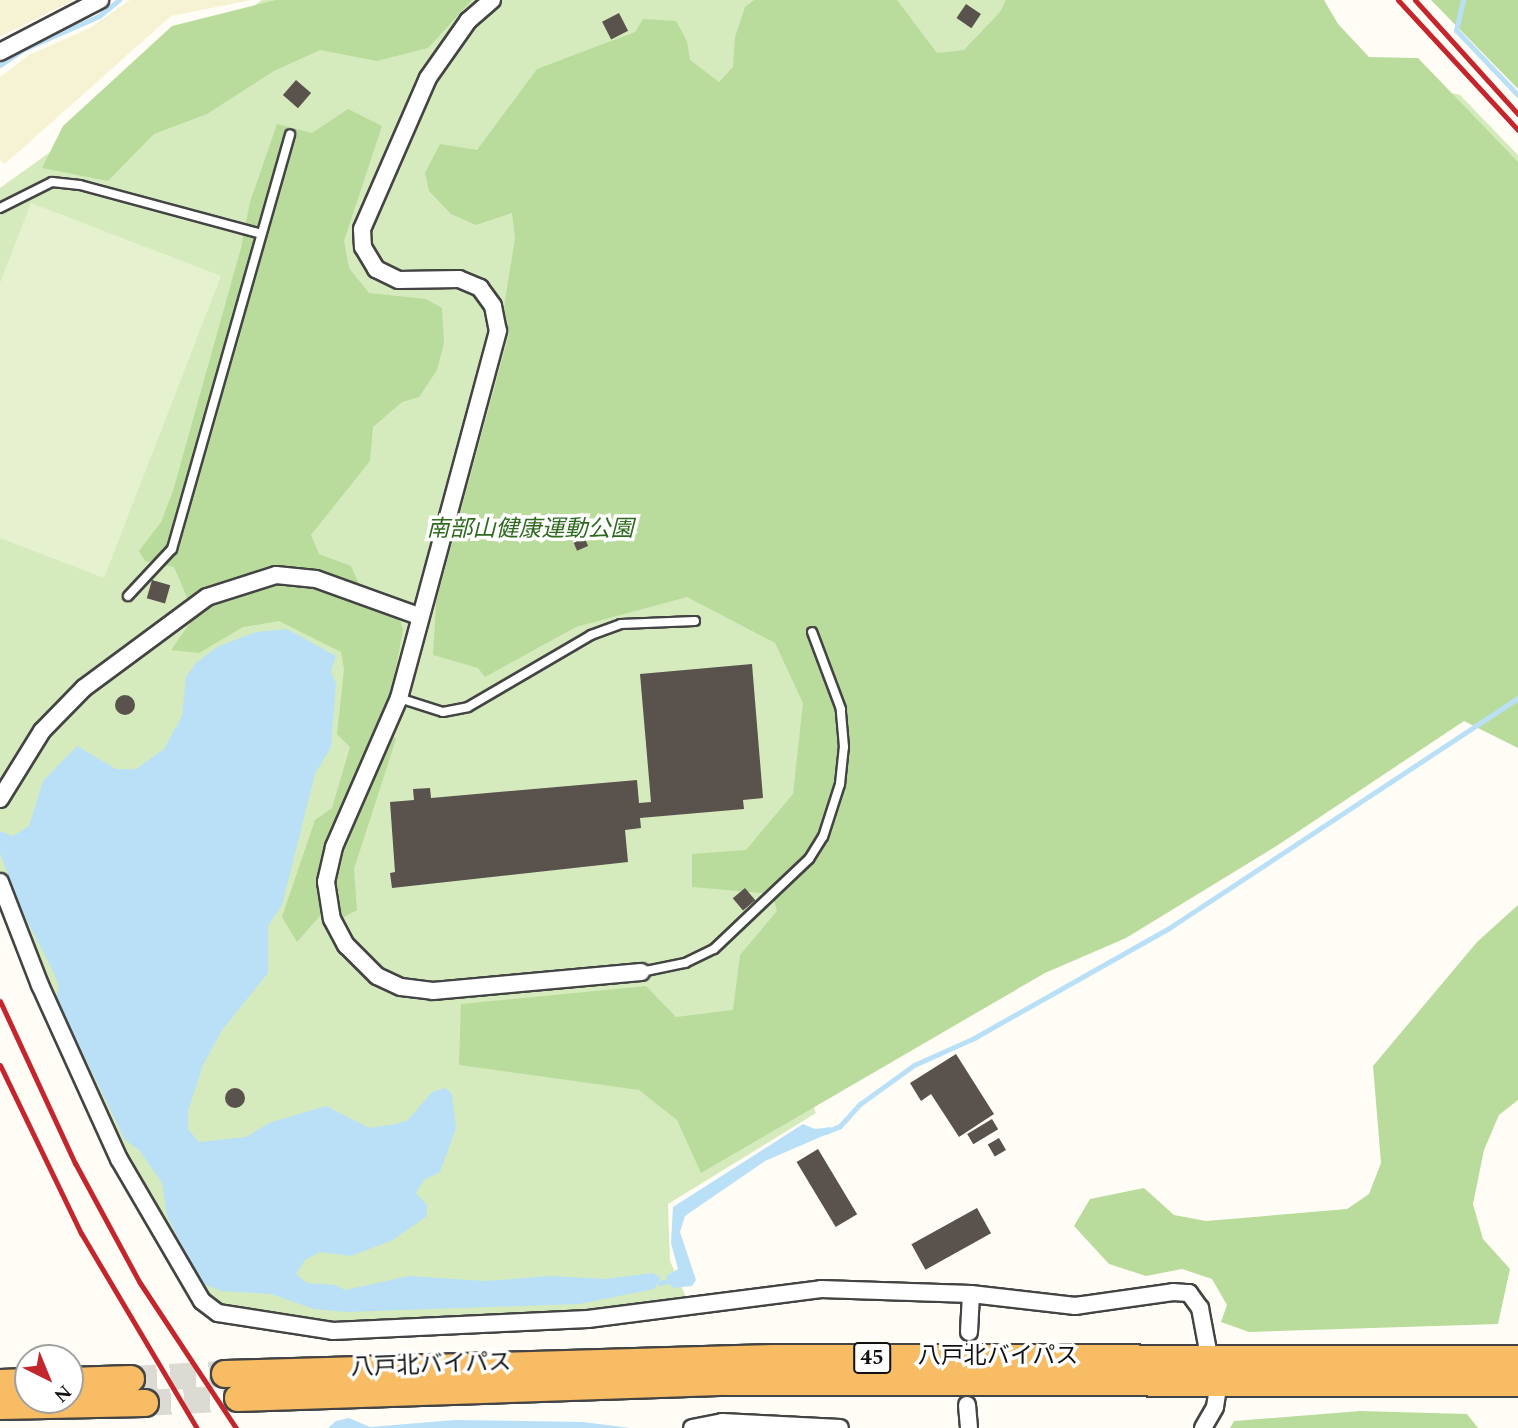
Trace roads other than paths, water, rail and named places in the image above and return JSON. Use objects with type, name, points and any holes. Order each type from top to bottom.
[{"type":"highway","name":"八戸北バイパス","points":[[225,1374],[774,1358],[1209,1356],[1518,1359]]},
{"type":"highway","points":[[84,1381],[131,1379]]},
{"type":"highway","name":"八戸北バイパス","points":[[238,1398],[727,1382],[1518,1383]]},
{"type":"highway","points":[[0,1406],[145,1403]]},
{"type":"street","points":[[0,52],[100,0]]},
{"type":"street","points":[[492,0],[468,21],[428,78],[362,229],[363,247],[376,269],[399,280],[459,279],[480,288],[494,306],[498,331],[399,698],[331,859],[326,881],[330,906],[346,945],[377,976],[401,987],[433,991],[641,972]]},
{"type":"street","points":[[0,799],[43,731],[84,688],[207,597],[276,575],[316,579],[419,616]]},
{"type":"street","points":[[0,882],[40,985],[119,1159],[202,1301],[218,1313],[333,1331],[588,1319],[821,1289],[971,1294],[1075,1306],[1189,1293],[1200,1308],[1209,1356]]},
{"type":"street","points":[[969,1332],[971,1294]]},
{"type":"street","points":[[1203,1428],[1215,1407],[1219,1382]]},
{"type":"street","points":[[967,1405],[969,1428]]},
{"type":"street","points":[[692,1428],[722,1422],[840,1428]]},
{"type":"lane","points":[[128,596],[172,549],[258,233],[290,134]]},
{"type":"lane","points":[[0,208],[52,182],[80,185],[258,233]]},
{"type":"lane","points":[[399,698],[443,712],[468,707],[591,635],[621,624],[695,621]]},
{"type":"lane","points":[[641,972],[685,963],[714,949],[809,859],[824,837],[840,784],[844,747],[841,709],[812,632]]},
{"type":"water","points":[[287,629],[336,656],[331,672],[336,684],[331,747],[315,774],[282,905],[268,926],[268,973],[222,1030],[203,1065],[188,1111],[188,1129],[199,1142],[246,1137],[269,1123],[326,1106],[369,1128],[396,1124],[408,1120],[432,1092],[445,1088],[452,1094],[456,1128],[440,1172],[424,1180],[416,1193],[427,1205],[427,1216],[393,1240],[351,1256],[320,1252],[305,1260],[296,1274],[307,1283],[335,1285],[345,1290],[409,1276],[486,1281],[550,1276],[605,1279],[653,1273],[661,1278],[654,1289],[579,1304],[346,1312],[314,1309],[271,1294],[221,1291],[201,1283],[167,1216],[162,1183],[139,1150],[125,1140],[56,998],[59,987],[53,971],[21,909],[0,853],[0,831],[13,836],[29,826],[43,781],[77,746],[116,769],[136,769],[164,749],[182,716],[186,677],[196,663],[217,647],[256,632]]},
{"type":"water","points":[[803,1124],[815,1129],[831,1127],[832,1132],[765,1161],[685,1216],[680,1232],[696,1280],[692,1286],[672,1288],[666,1276],[678,1269],[671,1243],[673,1207]]},
{"type":"water","points":[[349,1418],[370,1427],[455,1420],[583,1422],[630,1428],[328,1428],[336,1421]]},
{"type":"waterway","points":[[0,65],[24,49],[99,16],[119,0]]},
{"type":"waterway","points":[[1463,0],[1456,30],[1518,95]]},
{"type":"waterway","points":[[826,1132],[840,1126],[860,1104],[914,1065],[974,1038],[1169,928],[1518,698]]},
{"type":"waterway","points":[[660,1283],[672,1280]]},
{"type":"tunnel","points":[[131,1379],[225,1374]]},
{"type":"tunnel","points":[[145,1403],[238,1398]]},
{"type":"railway","points":[[1398,0],[1518,130]]},
{"type":"railway","points":[[1415,0],[1518,114]]},
{"type":"railway","points":[[0,1001],[75,1163],[140,1283],[236,1428]]},
{"type":"railway","points":[[0,1065],[81,1233],[197,1428]]},
{"type":"park label","name":"南部山健康運動公園","points":[[530,530]]}]
